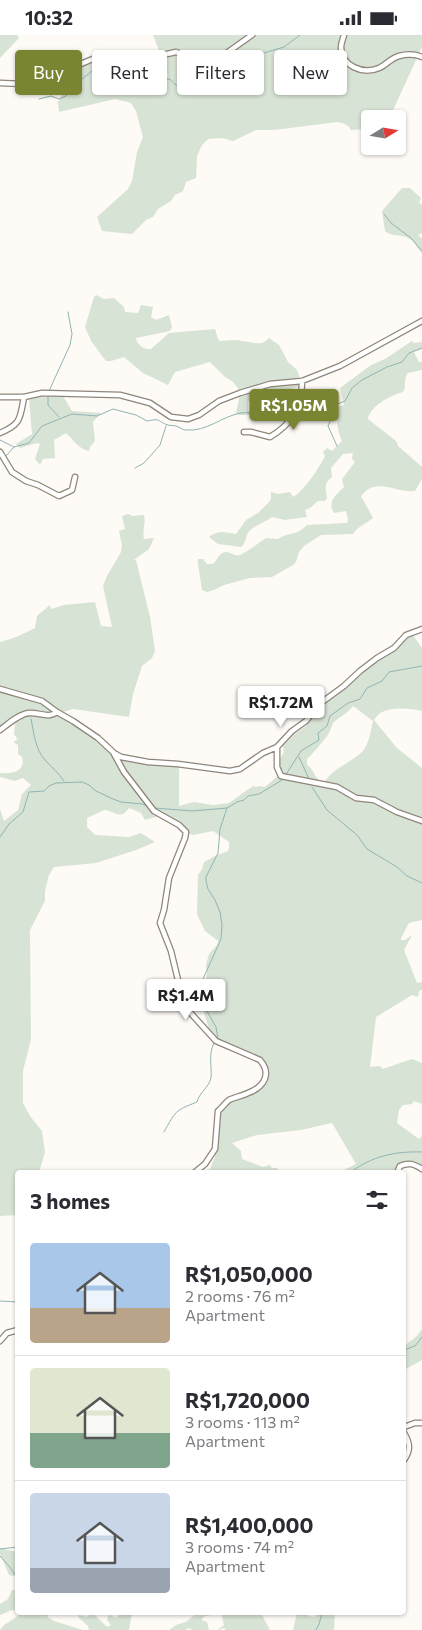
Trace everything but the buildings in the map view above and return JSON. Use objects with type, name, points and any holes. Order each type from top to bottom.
[{"type":"street","points":[[0,83],[24,84],[43,74],[69,69],[95,58],[158,56],[176,52],[202,61],[212,61],[252,35]]},
{"type":"street","points":[[344,35],[341,46],[344,57],[350,65],[360,70],[378,69],[398,56],[412,55],[422,57]]},
{"type":"street","points":[[0,397],[24,397],[42,393],[120,395],[150,403],[171,417],[184,420],[196,417],[219,401],[240,393],[270,384],[302,381],[340,366],[422,321]]},
{"type":"street","points":[[244,432],[270,437],[290,421],[301,401],[302,381]]},
{"type":"street","points":[[0,433],[17,423],[24,397]]},
{"type":"street","points":[[0,452],[13,473],[57,496],[72,490],[76,477]]},
{"type":"street","points":[[0,689],[42,701],[98,738],[121,757],[148,762],[234,771],[276,747],[292,731],[306,721],[318,705],[377,658],[394,648],[406,635],[422,629]]},
{"type":"street","points":[[0,730],[26,713],[48,716],[57,712]]},
{"type":"street","points":[[276,747],[277,767],[281,776],[336,787],[356,797],[374,800],[397,812],[422,821]]},
{"type":"street","points":[[113,752],[124,772],[154,811],[182,827],[186,832],[169,878],[160,923],[171,951],[186,1009],[216,1041],[260,1060],[265,1066],[266,1077],[258,1088],[250,1093],[229,1100],[218,1111],[215,1149],[205,1164],[198,1170]]},
{"type":"street","points":[[398,1170],[400,1166],[405,1164],[416,1165],[422,1169]]},
{"type":"street","points":[[0,1341],[6,1333],[15,1331]]},
{"type":"street","points":[[406,1426],[422,1423]]},
{"type":"street","points":[[406,1437],[410,1445],[406,1456]]},
{"type":"green space","points":[[0,35],[17,35],[19,38],[0,58]]},
{"type":"green space","points":[[153,35],[422,35],[422,47],[393,110],[361,110],[361,129],[351,130],[347,125],[337,122],[274,130],[256,130],[233,141],[222,138],[208,139],[202,145],[197,156],[196,178],[186,182],[183,191],[158,209],[153,217],[146,220],[132,234],[102,231],[97,217],[128,189],[132,181],[137,152],[143,137],[136,111],[131,103],[115,99],[59,112],[58,102],[62,95],[82,95],[82,65],[88,63],[92,64],[92,95],[167,95],[167,50],[159,50]]},
{"type":"green space","points":[[402,188],[410,188],[421,198],[419,202],[422,205],[422,233],[418,235],[422,239],[422,253],[410,239],[385,231],[382,211]]},
{"type":"green space","points":[[96,295],[104,299],[114,298],[124,307],[125,312],[138,313],[141,305],[153,307],[151,317],[156,320],[169,315],[172,327],[170,331],[136,338],[139,345],[146,349],[151,349],[169,333],[215,329],[220,341],[237,340],[260,343],[269,338],[279,345],[288,362],[297,370],[302,385],[277,395],[248,401],[250,415],[239,415],[236,413],[239,399],[238,388],[210,362],[175,372],[168,385],[143,373],[124,357],[106,361],[91,341],[85,327]]},
{"type":"green space","points":[[412,341],[414,343],[422,342],[422,349],[414,352],[419,362],[422,362],[422,370],[408,373],[403,392],[387,398],[373,410],[368,419],[396,441],[398,446],[422,467],[422,479],[415,491],[380,486],[373,487],[361,496],[373,518],[353,534],[321,535],[304,546],[293,565],[272,577],[250,578],[207,592],[202,590],[198,559],[203,559],[207,564],[213,564],[224,552],[240,555],[266,538],[278,539],[296,533],[307,525],[347,523],[346,511],[334,513],[331,505],[333,499],[344,487],[342,479],[355,462],[352,459],[353,453],[343,454],[331,468],[332,477],[326,486],[327,498],[325,501],[318,501],[305,510],[307,517],[285,520],[272,517],[250,530],[241,547],[218,544],[209,537],[220,532],[236,534],[246,520],[258,513],[268,503],[271,499],[271,492],[278,494],[290,492],[293,497],[298,494],[325,456],[323,452],[327,448],[332,451],[342,441],[334,408],[344,405],[340,388],[371,365],[385,359]]},
{"type":"green space","points":[[63,396],[72,411],[101,413],[93,422],[95,441],[89,451],[85,450],[66,433],[54,440],[55,458],[43,459],[40,465],[35,459],[40,444],[37,443],[20,448],[16,444],[32,434],[29,398]]},
{"type":"green space","points":[[128,514],[133,516],[144,515],[144,539],[154,538],[149,549],[134,560],[136,560],[150,617],[155,651],[152,658],[142,666],[133,694],[129,717],[73,709],[63,712],[108,743],[118,758],[179,765],[179,806],[194,802],[213,805],[229,803],[253,786],[265,787],[280,774],[280,759],[284,752],[283,746],[306,726],[320,707],[336,696],[366,669],[396,650],[408,636],[413,635],[422,648],[422,711],[391,709],[381,713],[374,720],[397,748],[422,768],[422,920],[409,923],[401,940],[405,940],[412,935],[404,950],[417,983],[422,982],[422,990],[419,991],[418,997],[412,995],[376,1017],[370,1067],[380,1066],[383,1069],[412,1059],[422,1063],[422,1104],[414,1101],[412,1104],[403,1105],[399,1110],[397,1123],[419,1139],[422,1136],[422,1165],[403,1164],[398,1170],[344,1170],[356,1164],[332,1123],[301,1130],[257,1135],[232,1143],[241,1151],[242,1159],[263,1167],[270,1165],[272,1168],[278,1170],[208,1170],[210,1169],[215,1157],[217,1118],[225,1104],[250,1091],[261,1083],[267,1074],[262,1060],[251,1053],[241,1053],[223,1045],[210,1033],[201,1002],[209,954],[218,941],[205,931],[197,914],[198,875],[204,862],[228,851],[229,842],[213,831],[193,835],[187,833],[179,824],[159,816],[145,820],[141,813],[129,808],[120,815],[104,810],[87,818],[87,827],[95,835],[129,837],[141,833],[155,842],[96,863],[54,867],[49,875],[45,891],[45,901],[30,930],[31,1039],[23,1071],[23,1103],[30,1116],[42,1131],[45,1152],[40,1170],[15,1170],[15,1215],[0,1216],[0,809],[4,821],[18,810],[22,794],[31,785],[23,778],[15,781],[0,777],[0,773],[17,771],[23,762],[22,757],[18,754],[18,745],[13,742],[17,740],[14,735],[15,724],[2,729],[0,732],[0,642],[35,628],[37,616],[50,605],[51,609],[64,605],[95,602],[101,626],[112,627],[103,586],[121,552],[122,545],[119,531],[125,529],[122,516]],"holes":[[[353,706],[373,721],[368,741],[363,751],[333,772],[325,781],[321,782],[318,780],[307,765],[307,759],[327,736],[335,721],[347,713]]]},
{"type":"green space","points":[[422,1329],[422,1360],[406,1369],[406,1344],[417,1336]]},
{"type":"green space","points":[[0,1548],[15,1552],[15,1576],[9,1575],[0,1554]]},
{"type":"green space","points":[[12,1590],[15,1590],[15,1611],[0,1615],[0,1604],[8,1599]]},
{"type":"green space","points":[[48,1615],[54,1621],[83,1630],[0,1630],[18,1616]]},
{"type":"green space","points":[[79,1615],[87,1617],[95,1615],[107,1627],[111,1625],[107,1620],[110,1615],[116,1618],[119,1615],[132,1615],[129,1630],[89,1630],[88,1626],[78,1617]]},
{"type":"green space","points":[[195,1615],[212,1615],[205,1616],[201,1620],[207,1622],[209,1630],[192,1630],[189,1628],[185,1630],[169,1630],[176,1625],[186,1622]]},
{"type":"green space","points":[[222,1615],[262,1615],[270,1630],[226,1630],[224,1628],[217,1630],[224,1625]]},
{"type":"green space","points":[[297,1615],[315,1617],[316,1615],[335,1615],[334,1630],[293,1630]]},
{"type":"waterway","points":[[39,99],[51,96],[59,99],[66,96],[76,84],[92,71],[98,69],[107,72],[131,70],[143,75],[151,74],[162,80],[170,79],[180,88],[192,90],[199,86],[201,76],[205,72],[219,71],[227,66],[240,64],[247,58],[284,47],[300,35]]},
{"type":"waterway","points":[[384,214],[391,223],[411,238],[422,251]]},
{"type":"waterway","points":[[49,391],[70,345],[72,334],[68,312]]},
{"type":"waterway","points":[[300,416],[312,414],[345,401],[352,388],[362,380],[387,367],[402,362],[409,353],[422,348]]},
{"type":"waterway","points":[[48,397],[48,405],[59,417]]},
{"type":"waterway","points":[[337,406],[328,426],[337,446]]},
{"type":"waterway","points":[[6,456],[14,447],[29,443],[42,426],[72,414],[97,416],[113,409],[136,415],[147,421],[157,420],[183,430],[201,429],[241,413],[253,413],[287,420]]},
{"type":"waterway","points":[[135,468],[144,463],[160,445],[166,426]]},
{"type":"waterway","points":[[0,440],[14,447]]},
{"type":"waterway","points":[[285,776],[301,751],[319,740],[318,733],[327,726],[330,716],[348,703],[360,699],[367,688],[382,681],[389,672],[422,666]]},
{"type":"waterway","points":[[31,719],[39,751],[64,781]]},
{"type":"waterway","points":[[299,757],[310,781]]},
{"type":"waterway","points":[[154,808],[192,811],[227,808],[248,796],[259,794],[282,780]]},
{"type":"waterway","points":[[0,837],[9,824],[23,812],[29,792],[44,791],[56,783],[82,782],[96,791],[121,802],[142,804],[149,807]]},
{"type":"waterway","points":[[312,787],[327,810],[357,835],[367,849],[397,867],[407,876],[422,883]]},
{"type":"waterway","points":[[218,1039],[216,1027],[203,1004],[202,988],[203,979],[221,939],[222,925],[220,912],[208,889],[206,877],[218,853],[220,829],[227,808]]},
{"type":"waterway","points":[[164,1132],[176,1113],[197,1102],[208,1084],[211,1078],[211,1056],[214,1043]]},
{"type":"waterway","points":[[354,1170],[366,1162],[384,1156],[403,1152],[422,1152]]},
{"type":"waterway","points":[[0,1301],[15,1302]]},
{"type":"waterway","points":[[406,1349],[415,1346],[422,1337]]},
{"type":"waterway","points":[[0,1549],[15,1547]]},
{"type":"waterway","points":[[0,1556],[15,1575]]},
{"type":"waterway","points":[[316,1630],[321,1615]]}]
